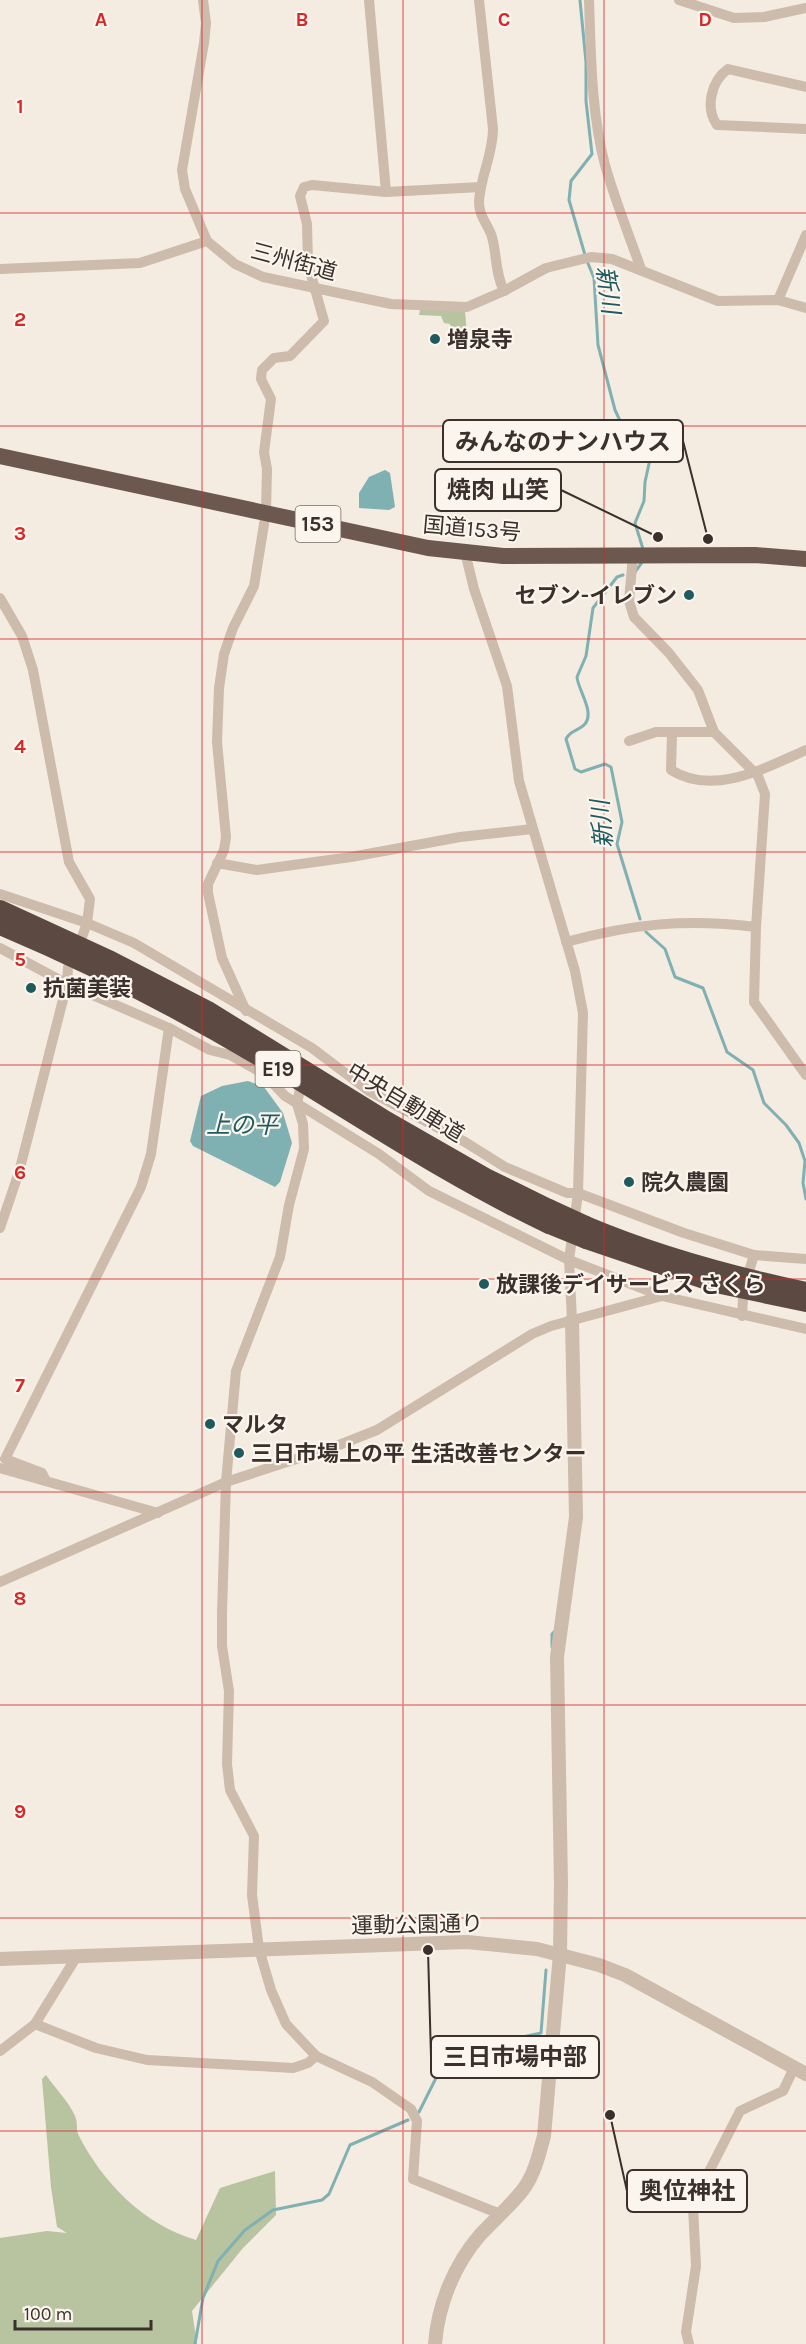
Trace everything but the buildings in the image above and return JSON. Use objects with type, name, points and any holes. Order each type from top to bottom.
[{"type":"highway","name":"国道153号","points":[[0,456],[407,544],[465,552],[531,556],[755,555],[806,559]]},
{"type":"highway","name":"中央自動車道","points":[[0,909],[111,960],[208,1010],[383,1118],[549,1216]]},
{"type":"highway","name":"中央自動車道","points":[[0,926],[64,953],[177,1011],[465,1183],[716,1284],[806,1304]]},
{"type":"highway","name":"中央自動車道","points":[[586,1232],[617,1238],[706,1268],[806,1291]]},
{"type":"street","points":[[0,268],[140,263],[207,241],[185,189],[182,170],[204,43],[206,23],[203,0]]},
{"type":"street","points":[[369,0],[386,192]]},
{"type":"street","points":[[479,0],[493,129],[493,145],[479,204],[482,221],[491,236],[497,277],[504,291]]},
{"type":"street","points":[[589,0],[591,67],[599,136],[605,164],[641,269],[718,301],[778,300],[806,308]]},
{"type":"street","points":[[679,0],[734,18],[764,17],[806,8]]},
{"type":"street","points":[[806,87],[728,69],[718,76],[710,101],[711,117],[717,125],[806,129]]},
{"type":"street","points":[[246,1011],[222,958],[212,920],[208,884],[226,837],[217,742],[219,688],[224,654],[233,628],[254,586],[266,512],[267,469],[264,452],[271,399],[261,379],[262,370],[274,358],[290,356],[324,321],[308,264],[307,224],[300,196],[304,187],[386,192],[482,188]]},
{"type":"street","points":[[778,300],[806,235]]},
{"type":"street","name":"三州街道","points":[[207,241],[235,264],[263,277],[391,304],[419,306],[467,307],[504,291],[546,268],[591,257],[612,259],[641,269]]},
{"type":"street","points":[[435,2344],[442,2303],[453,2278],[479,2237],[523,2190],[537,2164],[544,2136],[560,1954],[557,1657],[576,1517],[577,1489],[573,1434],[569,1260],[578,1193],[583,1013],[575,971],[519,781],[507,686],[474,589],[465,552]]},
{"type":"street","points":[[640,556],[629,601],[634,617],[669,653],[698,690],[714,732],[755,773],[765,795],[756,927],[754,1002],[806,1075]]},
{"type":"street","points":[[0,598],[22,636],[33,670],[69,862],[90,899],[87,922],[82,937]]},
{"type":"street","points":[[630,741],[656,732],[714,732]]},
{"type":"street","points":[[672,733],[671,770],[677,774],[716,780],[755,773],[806,750]]},
{"type":"street","points":[[217,863],[257,870],[351,857],[460,837],[532,829]]},
{"type":"street","points":[[0,894],[87,922],[134,943],[246,1011],[369,1091],[465,1142],[505,1167],[567,1193],[578,1193],[684,1233],[754,1255],[806,1259]]},
{"type":"street","points":[[566,942],[610,930],[685,921],[756,927]]},
{"type":"street","points":[[0,948],[67,984],[169,1028],[210,1050],[230,1055],[264,1074],[285,1096],[379,1154],[429,1191],[569,1260],[662,1296],[806,1329]]},
{"type":"street","points":[[0,1228],[19,1172],[67,984],[68,967]]},
{"type":"street","points":[[46,1481],[42,1473],[5,1459],[141,1187],[151,1154],[169,1028]]},
{"type":"street","points":[[300,1089],[297,1104],[303,1124],[304,1149],[289,1205],[276,1269],[236,1371],[226,1482],[222,1613],[222,1646],[229,1691],[227,1764],[230,1790],[254,1836],[252,1895],[259,1949],[271,1990],[286,2024],[316,2056],[372,2082],[411,2109],[417,2121],[413,2179],[500,2214]]},
{"type":"street","points":[[750,1268],[754,1255]]},
{"type":"street","points":[[0,1582],[226,1482],[339,1445],[377,1430],[532,1334],[572,1320],[662,1296]]},
{"type":"street","points":[[742,1316],[743,1298]]},
{"type":"street","points":[[0,1468],[158,1513]]},
{"type":"street","name":"運動公園通り","points":[[0,1959],[467,1942],[560,1954],[582,1959],[625,1976],[800,2071]]},
{"type":"street","points":[[0,2051],[35,2024],[77,1956]]},
{"type":"street","points":[[35,2024],[96,2048],[147,2060],[293,2068],[308,2063],[316,2056]]},
{"type":"street","points":[[689,2344],[687,2332],[696,2266],[693,2207],[695,2199],[740,2111],[783,2091],[800,2071]]},
{"type":"green space","points":[[420,310],[465,310],[468,348],[455,341],[450,324],[444,323],[441,316],[419,315]]},
{"type":"green space","points":[[46,2075],[66,2100],[76,2118],[78,2134],[99,2169],[112,2185],[142,2213],[177,2233],[196,2240],[220,2188],[275,2171],[276,2215],[243,2248],[192,2311],[197,2344],[0,2344],[0,2238],[47,2231],[67,2233],[57,2227],[51,2187],[42,2079]]},
{"type":"water","points":[[385,470],[390,473],[395,507],[389,510],[359,508],[359,493],[369,477]]},
{"type":"water","name":"上の平","points":[[248,1081],[264,1087],[283,1113],[292,1143],[280,1182],[275,1187],[193,1146],[190,1141],[201,1096],[222,1086]]},
{"type":"waterway","name":"新川","points":[[580,0],[586,62],[586,101],[592,154],[571,181],[569,200],[585,255]]},
{"type":"waterway","name":"新川","points":[[587,261],[594,278],[598,345],[615,410],[622,425],[652,450],[645,482],[644,501],[635,523],[643,549]]},
{"type":"waterway","name":"新川","points":[[635,572],[643,561]]},
{"type":"waterway","name":"新川","points":[[623,575],[617,577],[593,608],[586,656],[577,677],[587,707],[588,719],[583,726],[566,739],[575,769],[581,772],[605,764],[611,767],[622,822],[617,844],[640,919]]},
{"type":"waterway","name":"新川","points":[[646,932],[665,949],[675,977],[703,988],[727,1052],[753,1070],[764,1103],[786,1125],[799,1143],[805,1161],[803,1183],[806,1199]]},
{"type":"waterway","points":[[552,1647],[552,1634],[555,1631]]},
{"type":"waterway","points":[[419,2112],[441,2068],[482,2056],[503,2041],[541,2033],[546,1970]]},
{"type":"waterway","points":[[195,2344],[203,2298],[218,2261],[245,2230],[273,2210],[322,2200],[329,2194],[350,2145],[408,2120]]},
{"type":"place","name":"増泉寺","points":[[435,339]]},
{"type":"place","name":"焼肉 山笑","points":[[658,537]]},
{"type":"place","name":"みんなのナンハウス","points":[[708,539]]},
{"type":"place","name":"セブン-イレブン","points":[[689,595]]},
{"type":"place","name":"抗菌美装","points":[[31,988]]},
{"type":"place","name":"院久農園","points":[[629,1182]]},
{"type":"place","name":"放課後デイサービス さくら","points":[[484,1284]]},
{"type":"place","name":"マルタ","points":[[210,1424]]},
{"type":"place","name":"三日市場上の平 生活改善センター","points":[[239,1453]]},
{"type":"place","name":"三日市場中部","points":[[428,1950]]},
{"type":"place","name":"奥位神社","points":[[610,2115]]}]
